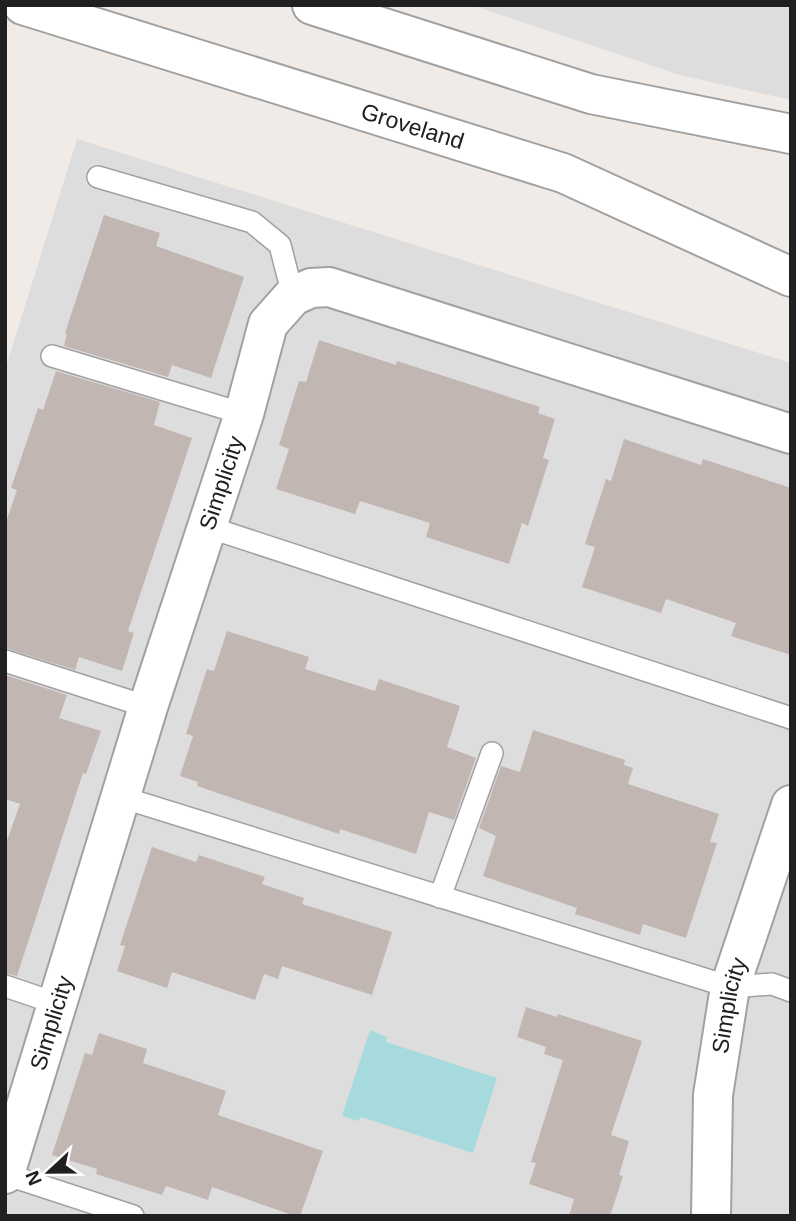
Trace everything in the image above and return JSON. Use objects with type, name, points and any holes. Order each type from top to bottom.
[{"type":"street","name":"Groveland","points":[[23,5],[563,173],[791,277]]},
{"type":"street","points":[[312,5],[591,94],[791,134]]},
{"type":"street","points":[[293,296],[310,288],[328,287],[791,434]]},
{"type":"street","name":"Simplicity","points":[[5,1174],[148,707],[244,414],[268,324],[293,296]]},
{"type":"street","name":"Simplicity","points":[[711,1216],[713,1095],[730,987],[791,805]]},
{"type":"lane","points":[[98,177],[252,222],[280,245],[293,296]]},
{"type":"lane","points":[[52,356],[244,414]]},
{"type":"lane","points":[[208,527],[791,718]]},
{"type":"lane","points":[[5,661],[148,707]]},
{"type":"lane","points":[[440,897],[492,753]]},
{"type":"lane","points":[[121,797],[730,987],[772,984],[791,991]]},
{"type":"lane","points":[[5,986],[58,1004]]},
{"type":"lane","points":[[5,1174],[133,1216]]},
{"type":"shaded area","points":[[471,5],[791,5],[791,100],[680,75]]},
{"type":"shaded area","points":[[77,139],[791,363],[791,1216],[5,1216],[5,370]]},
{"type":"water","points":[[370,1030],[387,1037],[386,1042],[497,1078],[473,1153],[361,1117],[359,1121],[342,1116]]},
{"type":"building","points":[[104,215],[160,233],[156,246],[244,277],[211,378],[172,365],[168,377],[64,346],[65,333]]},
{"type":"building","points":[[319,340],[396,365],[397,361],[540,407],[538,413],[555,419],[543,458],[549,460],[528,526],[522,523],[509,564],[426,537],[430,523],[360,501],[355,514],[276,489],[289,449],[279,445],[299,381],[306,382]]},
{"type":"building","points":[[56,371],[160,402],[154,425],[192,438],[128,631],[134,633],[122,671],[79,657],[75,670],[5,648],[5,525],[17,490],[11,488],[38,408],[43,410]]},
{"type":"building","points":[[624,439],[701,465],[703,459],[791,488],[791,655],[731,636],[736,623],[666,599],[661,613],[582,587],[595,547],[585,544],[606,479],[611,481]]},
{"type":"building","points":[[227,631],[309,657],[305,669],[375,691],[379,679],[460,706],[447,747],[476,758],[454,820],[429,812],[416,854],[340,829],[339,834],[197,786],[198,782],[180,776],[193,736],[186,734],[207,669],[214,671]]},
{"type":"building","points":[[5,675],[67,695],[59,718],[101,731],[86,774],[83,773],[17,976],[5,973],[5,846],[20,804],[5,799]]},
{"type":"building","points":[[533,730],[625,760],[624,765],[633,768],[628,784],[719,814],[710,842],[717,843],[686,938],[643,924],[640,935],[575,914],[577,908],[483,876],[496,836],[479,828],[501,766],[520,772]]},
{"type":"building","points":[[152,847],[196,862],[199,855],[265,877],[262,884],[304,898],[302,904],[392,932],[372,995],[282,966],[278,979],[264,974],[255,1000],[172,972],[167,988],[117,971],[125,946],[120,945]]},
{"type":"building","points":[[526,1007],[557,1017],[558,1014],[642,1041],[611,1135],[629,1141],[619,1175],[623,1176],[610,1216],[569,1216],[574,1199],[529,1184],[536,1163],[531,1162],[563,1060],[544,1054],[546,1047],[517,1037]]},
{"type":"building","points":[[99,1033],[147,1049],[143,1063],[226,1091],[218,1115],[323,1151],[300,1216],[212,1187],[208,1200],[166,1186],[162,1195],[96,1174],[97,1169],[52,1155],[85,1053],[92,1055]]}]
